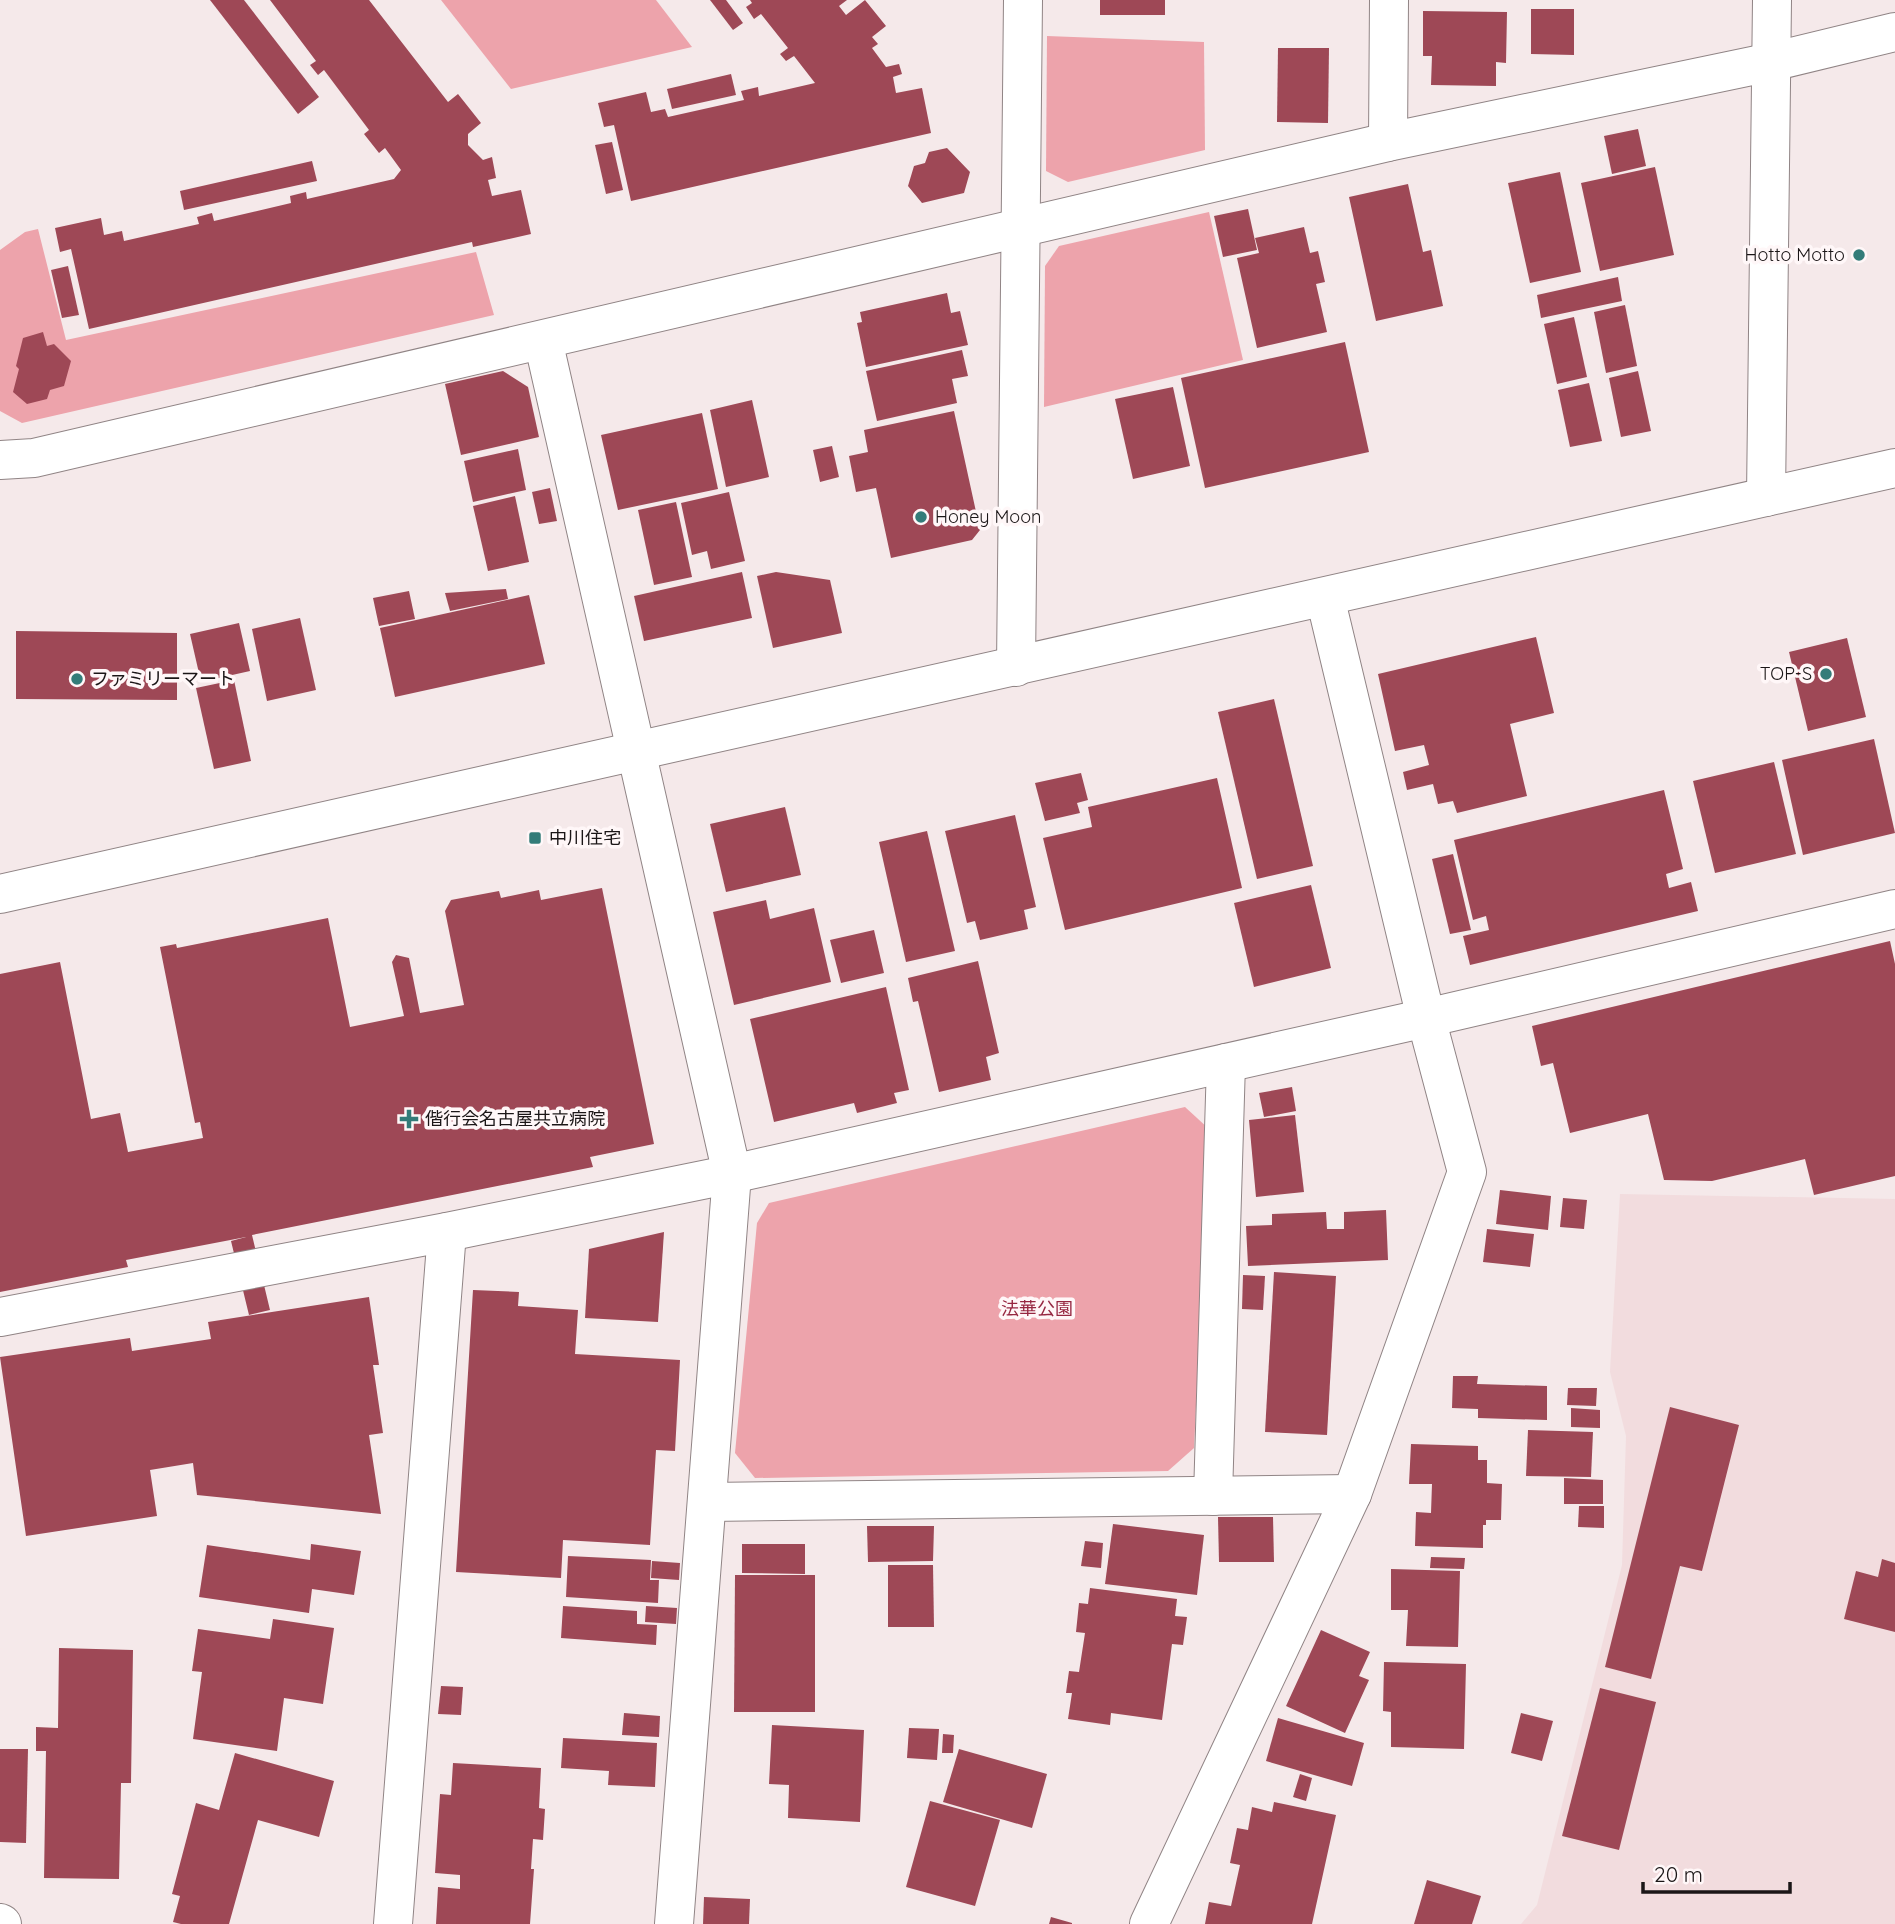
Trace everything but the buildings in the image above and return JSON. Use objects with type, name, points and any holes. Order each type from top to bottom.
[{"type":"street","points":[[1016,667],[1023,0]]},
{"type":"street","points":[[1388,142],[1390,0]]},
{"type":"street","points":[[1766,497],[1772,0]]},
{"type":"street","points":[[0,460],[34,458],[1388,142],[1771,62],[1895,32]]},
{"type":"street","points":[[543,340],[732,1174],[674,1924]]},
{"type":"street","points":[[0,894],[1895,468]]},
{"type":"street","points":[[1149,1924],[1352,1494],[1467,1172],[1426,1018],[1325,597]]},
{"type":"street","points":[[0,1317],[447,1232],[732,1174],[1895,909]]},
{"type":"street","points":[[1213,1496],[1226,1063]]},
{"type":"street","points":[[393,1924],[447,1232]]},
{"type":"street","points":[[708,1502],[1352,1494]]},
{"type":"shaded area","points":[[1620,1194],[1895,1199],[1895,1924],[1521,1924],[1537,1905],[1622,1565],[1626,1436],[1610,1372]]},
{"type":"green space","points":[[441,0],[656,0],[692,47],[511,89]]},
{"type":"green space","points":[[1047,36],[1204,42],[1205,150],[1068,182],[1046,171]]},
{"type":"green space","points":[[1209,212],[1243,360],[1044,407],[1045,266],[1059,246]]},
{"type":"green space","points":[[38,229],[66,340],[476,252],[494,315],[22,423],[0,411],[0,250],[25,232]]},
{"type":"green space","name":"法華公園","points":[[1185,1107],[1209,1129],[1194,1448],[1168,1471],[755,1478],[735,1453],[757,1223],[769,1203]]},
{"type":"place","name":"Hotto Motto","points":[[1859,255]]},
{"type":"place","name":"Honey Moon","points":[[921,517]]},
{"type":"place","name":"TOP-S","points":[[1826,674]]},
{"type":"place","name":"ファミリーマート","points":[[77,679]]},
{"type":"place","name":"中川住宅","points":[[535,838]]},
{"type":"place","name":"偕行会名古屋共立病院","points":[[409,1119]]}]
